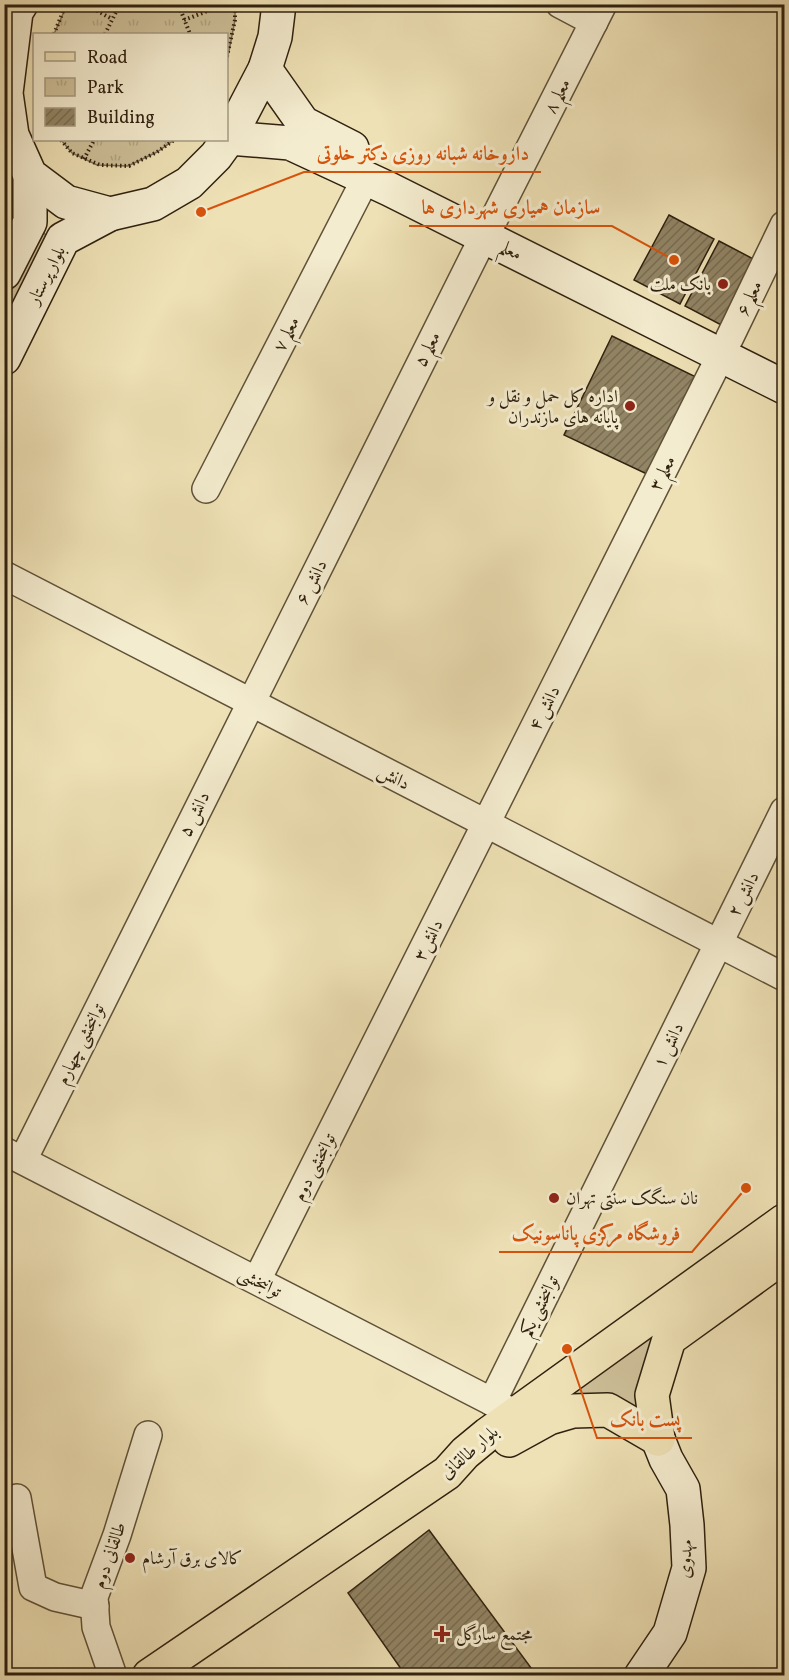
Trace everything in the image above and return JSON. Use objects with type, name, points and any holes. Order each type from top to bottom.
[{"type":"main road","points":[[229,138],[265,69],[275,37],[279,4]]},
{"type":"main road","points":[[4,273],[30,222],[30,175],[12,135],[6,93],[14,7]]},
{"type":"main road","name":"معلم","points":[[265,69],[303,123],[489,228],[725,347],[784,368]]},
{"type":"main road","name":"معلم","points":[[229,138],[290,143],[366,178],[489,228]]},
{"type":"main road","points":[[30,175],[66,202],[110,214],[153,204],[189,183],[216,156],[227,141]]},
{"type":"main road","name":"بلوار پرستار","points":[[4,358],[63,239],[110,214]]},
{"type":"main road","name":"معلم","points":[[725,347],[784,387]]},
{"type":"main road","name":"بلوار طالقانی","points":[[149,1676],[447,1473],[504,1408],[784,1221]]},
{"type":"main road","points":[[657,1439],[651,1395],[669,1340],[784,1256]]},
{"type":"main road","points":[[447,1473],[549,1418],[573,1411],[608,1410],[657,1439]]},
{"type":"main road","name":"مهدوی","points":[[641,1676],[670,1633],[688,1568],[683,1489],[657,1439]]},
{"type":"street","points":[[560,4],[598,13]]},
{"type":"street","name":"معلم ۸","points":[[489,228],[598,13]]},
{"type":"street","name":"معلم ٧","points":[[206,489],[366,178]]},
{"type":"street","name":"معلم ۶","points":[[725,347],[784,225]]},
{"type":"street","name":"معلم ۵","points":[[371,462],[489,228]]},
{"type":"street","name":"معلم ۳","points":[[602,592],[725,347]]},
{"type":"street","name":"دانش ۶","points":[[250,701],[371,462]]},
{"type":"street","name":"دانش","points":[[4,575],[784,977]]},
{"type":"street","name":"دانش ۴","points":[[486,825],[602,592]]},
{"type":"street","name":"دانش ۵","points":[[138,928],[250,701]]},
{"type":"street","name":"دانش ٢","points":[[718,944],[784,811]]},
{"type":"street","name":"دانش٣","points":[[371,1054],[486,825]]},
{"type":"street","name":"توانبخشی چهارم","points":[[14,1155],[138,928]]},
{"type":"street","name":"دانش ١","points":[[618,1147],[718,944]]},
{"type":"street","name":"توانبخشی دوم","points":[[257,1280],[371,1054]]},
{"type":"street","name":"توانبخشی یکم","points":[[504,1408],[618,1147]]},
{"type":"street","name":"توانبخشی","points":[[14,1155],[504,1408]]},
{"type":"street","name":"طالقانی دوم","points":[[113,1676],[96,1627],[94,1597],[117,1535],[148,1435]]},
{"type":"street","points":[[17,1498],[33,1587],[55,1597],[95,1606]]},
{"type":"path","points":[[54,33],[66,4]]},
{"type":"path","points":[[85,4],[112,20]]},
{"type":"path","points":[[106,33],[119,6],[123,4]]},
{"type":"path","points":[[168,4],[181,11],[189,33]]},
{"type":"path","points":[[184,20],[226,4]]},
{"type":"path","points":[[228,53],[236,20],[235,4]]},
{"type":"path","points":[[62,141],[72,153],[100,165],[129,166],[157,152],[167,142]]},
{"type":"path","points":[[84,159],[93,141]]},
{"type":"green space","points":[[67,5],[235,5],[235,20],[228,56],[228,33],[54,33]]},
{"type":"green space","points":[[62,141],[173,141],[157,152],[128,166],[97,165],[72,153]]},
{"type":"green space","points":[[38,232],[44,233],[51,241],[5,344],[5,283]]},
{"type":"green space","points":[[635,1333],[664,1334],[643,1422],[550,1413]]},
{"type":"building","points":[[669,215],[714,239],[680,304],[634,280]]},
{"type":"building","name":"بانک ملت","points":[[719,241],[761,263],[727,328],[685,306]]},
{"type":"building","name":"اداره کل حمل و نقل و پایانه های مازندران","points":[[612,336],[696,377],[649,475],[564,435]]},
{"type":"building","name":"مجتمع سارگل","points":[[429,1530],[537,1676],[406,1676],[348,1593]]},
{"type":"place","name":"داروخانه شبانه روزی دکتر خلوتی","points":[[201,212]]},
{"type":"place","name":"سازمان همیاری شهرداری ها","points":[[674,260]]},
{"type":"place","name":"بانک ملت","points":[[723,284]]},
{"type":"place","name":"اداره کل حمل و نقل و پایانه های مازندران","points":[[630,406]]},
{"type":"place","name":"فروشگاه مرکزی پاناسونیک","points":[[746,1188]]},
{"type":"place","name":"نان سنگک سنتی تهران","points":[[554,1198]]},
{"type":"place","name":"پست بانک","points":[[567,1349]]},
{"type":"place","name":"کالای برق آرشام","points":[[130,1558]]},
{"type":"place","name":"مجتمع سارگل","points":[[442,1634]]}]
